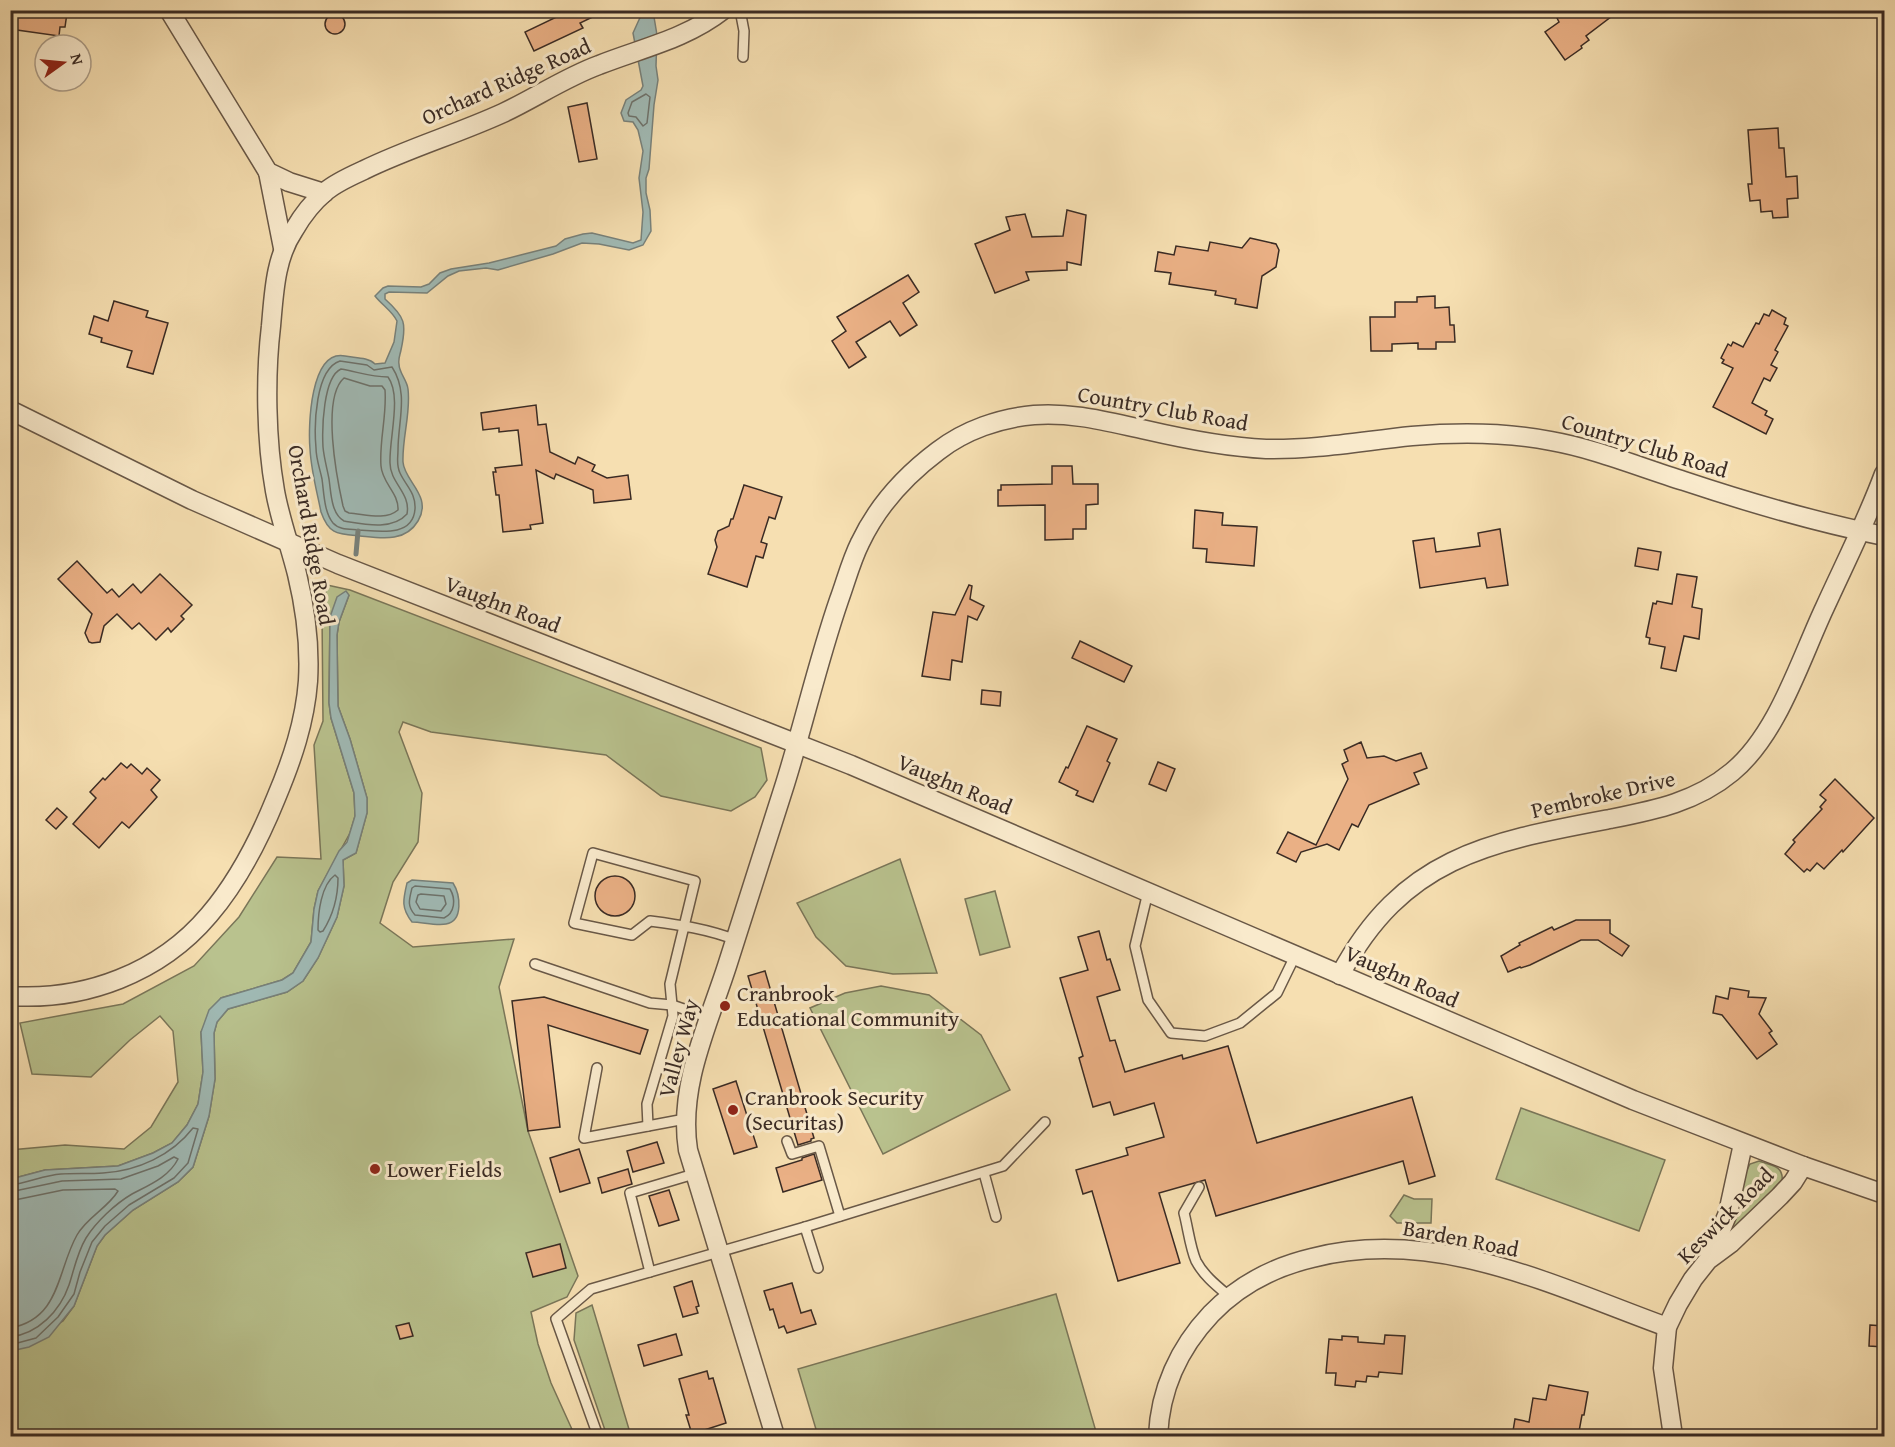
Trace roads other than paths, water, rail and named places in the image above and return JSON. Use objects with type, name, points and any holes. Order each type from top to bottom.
[{"type":"street","points":[[169,10],[268,172],[283,248]]},
{"type":"street","name":"Orchard Ridge Road","points":[[10,996],[48,997],[82,992],[118,980],[152,964],[189,936],[204,921],[236,879],[261,833],[296,746],[306,702],[308,657],[297,574],[286,542],[274,489],[267,378],[273,305],[283,248],[295,228],[324,193],[385,159],[500,114],[573,76],[688,33],[723,10]]},
{"type":"street","points":[[268,172],[289,182],[324,193]]},
{"type":"street","name":"Vaughn Road","points":[[10,410],[91,451],[286,542],[359,573],[798,743],[1503,1046],[1743,1144],[1884,1194]]},
{"type":"street","name":"Country Club Road","points":[[798,743],[824,645],[842,591],[861,541],[876,515],[893,492],[938,451],[977,429],[1009,419],[1047,415],[1078,416],[1215,444],[1267,449],[1318,448],[1446,434],[1491,433],[1523,436],[1593,450],[1781,511],[1884,536]]},
{"type":"street","name":"Pembroke Drive","points":[[1340,975],[1352,951],[1382,912],[1418,880],[1445,865],[1472,852],[1506,842],[1684,801],[1716,784],[1734,771],[1759,741],[1777,711],[1884,474]]},
{"type":"street","name":"Valley Way","points":[[775,1437],[736,1303],[727,1285],[694,1174],[688,1150],[685,1119],[689,1086],[798,743]]},
{"type":"street","points":[[1708,1260],[1728,1214],[1743,1144]]},
{"type":"street","name":"Keswick Road","points":[[1673,1437],[1663,1368],[1667,1327],[1678,1304],[1708,1260],[1731,1243],[1780,1196],[1803,1166]]},
{"type":"street","name":"Barden Road","points":[[1158,1437],[1158,1418],[1173,1370],[1194,1332],[1223,1301],[1262,1276],[1300,1261],[1332,1253],[1386,1248],[1446,1255],[1545,1280],[1667,1327]]},
{"type":"lane","points":[[740,10],[744,31],[743,57]]},
{"type":"lane","points":[[648,1126],[647,1104],[673,1016],[670,984],[684,925],[695,881],[593,853],[573,923],[632,935],[650,921],[684,925],[713,931],[736,940]]},
{"type":"lane","points":[[1148,892],[1135,946],[1148,1000],[1171,1033],[1205,1036],[1240,1023],[1276,993],[1295,956]]},
{"type":"lane","points":[[535,964],[650,1003],[672,1005],[710,1018]]},
{"type":"lane","points":[[597,1068],[584,1138],[685,1119]]},
{"type":"lane","points":[[598,1437],[556,1318],[591,1289],[984,1173],[1003,1166],[1045,1122]]},
{"type":"lane","points":[[787,1141],[792,1154],[819,1146],[840,1216]]},
{"type":"lane","points":[[984,1173],[996,1217]]},
{"type":"lane","points":[[651,1272],[630,1193],[694,1174]]},
{"type":"lane","points":[[1199,1187],[1184,1213],[1196,1260],[1208,1278],[1230,1297]]},
{"type":"lane","points":[[805,1227],[818,1268]]},
{"type":"water","points":[[643,11],[653,11],[657,35],[658,80],[649,169],[646,178],[651,231],[643,245],[629,250],[582,243],[498,270],[486,268],[459,271],[448,276],[427,293],[389,292],[385,294],[385,299],[403,321],[403,341],[399,362],[409,398],[403,462],[420,496],[422,512],[413,528],[392,538],[346,535],[335,532],[327,525],[321,512],[312,465],[309,438],[314,392],[324,364],[333,357],[345,356],[365,359],[375,364],[385,363],[394,342],[397,321],[375,296],[383,288],[388,286],[421,287],[429,284],[440,273],[451,269],[489,263],[556,246],[565,239],[583,234],[592,233],[633,243],[641,240],[643,212],[639,178],[643,151],[638,130],[633,122],[624,121],[621,113],[626,100],[641,90],[643,86],[633,33]]},
{"type":"water","points":[[346,591],[349,595],[339,622],[337,635],[338,706],[367,798],[367,813],[356,853],[343,860],[344,886],[337,917],[318,958],[303,981],[287,992],[228,1009],[217,1022],[214,1033],[215,1079],[209,1116],[193,1167],[178,1182],[133,1210],[105,1235],[97,1246],[74,1306],[49,1337],[29,1347],[11,1351],[11,1179],[45,1170],[118,1166],[172,1143],[187,1125],[198,1104],[203,1072],[201,1032],[209,1010],[221,998],[282,980],[293,973],[311,942],[318,891],[339,851],[347,842],[355,816],[354,793],[331,718],[329,703],[330,617],[337,597]]},
{"type":"water","points":[[412,880],[453,883],[459,900],[456,918],[446,924],[412,922],[404,904],[407,883]]},
{"type":"waterway","points":[[356,554],[358,531]]},
{"type":"place","name":"Cranbrook Educational Community","points":[[725,1006]]},
{"type":"place","name":"Cranbrook Security (Securitas)","points":[[733,1110]]},
{"type":"place","name":"Lower Fields","points":[[375,1169]]}]
